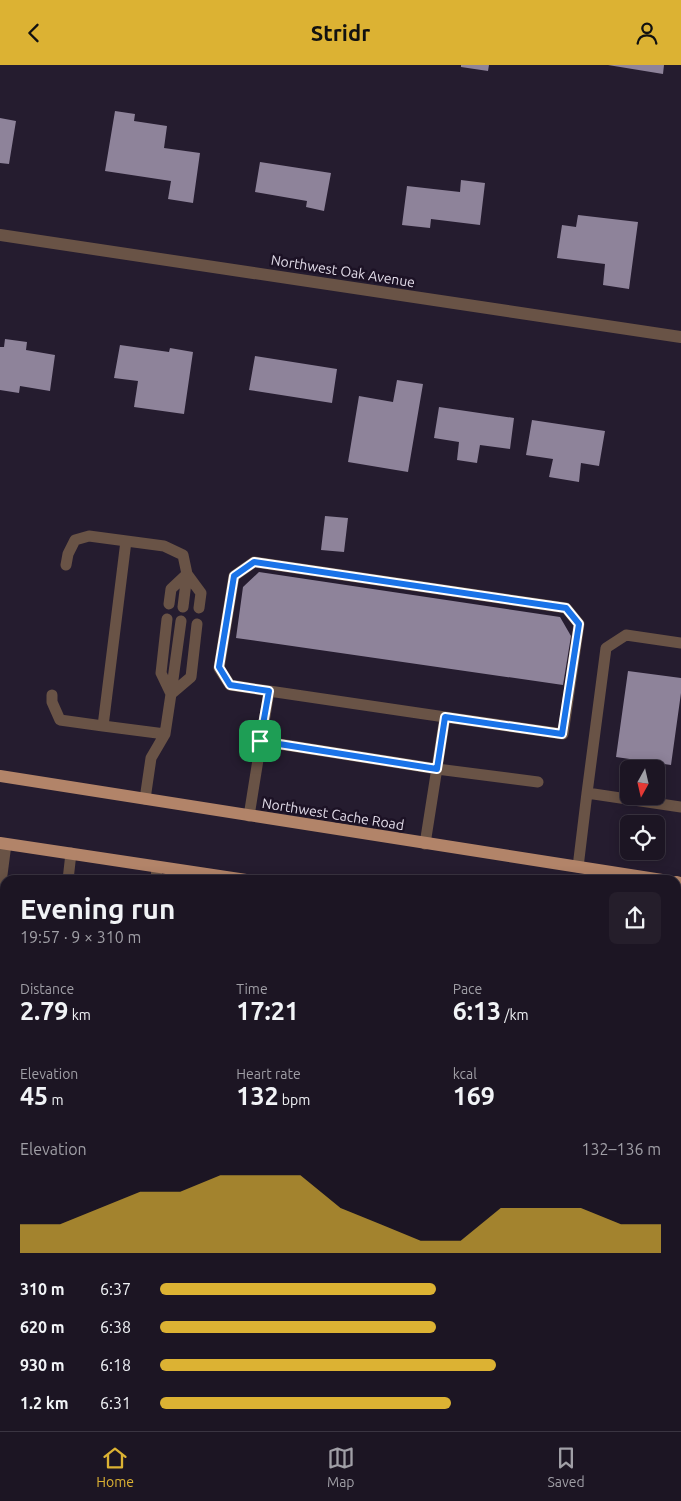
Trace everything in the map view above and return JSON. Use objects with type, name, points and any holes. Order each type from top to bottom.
[{"type":"main road","name":"Northwest Cache Road","points":[[0,777],[630,875]]},
{"type":"main road","points":[[3,843],[212,875]]},
{"type":"street","name":"Northwest Oak Avenue","points":[[0,235],[681,337]]},
{"type":"lane","points":[[66,565],[68,553],[75,539],[89,536],[164,547],[183,555],[187,574],[183,607]]},
{"type":"lane","points":[[103,727],[126,541]]},
{"type":"lane","points":[[254,562],[566,608],[579,624],[562,734],[445,717],[230,685],[219,667],[234,576],[254,562]]},
{"type":"lane","points":[[169,604],[171,589],[187,574]]},
{"type":"lane","points":[[187,574],[202,593],[199,608]]},
{"type":"lane","points":[[168,619],[161,673],[171,694]]},
{"type":"lane","points":[[145,799],[151,757],[165,734],[181,621]]},
{"type":"lane","points":[[171,694],[191,677],[198,624]]},
{"type":"lane","points":[[578,867],[606,648],[626,635],[681,643]]},
{"type":"lane","points":[[249,816],[269,691]]},
{"type":"lane","points":[[52,695],[52,702],[60,720],[165,734]]},
{"type":"lane","points":[[425,844],[445,717]]},
{"type":"lane","points":[[260,741],[437,769],[538,782]]},
{"type":"lane","points":[[587,793],[681,807]]},
{"type":"lane","points":[[1,875],[3,843]]},
{"type":"lane","points":[[69,875],[71,853]]},
{"type":"lane","points":[[156,875],[157,867]]},
{"type":"building","points":[[461,65],[489,65],[488,71],[461,67]]},
{"type":"building","points":[[608,65],[664,65],[663,74]]},
{"type":"building","points":[[115,111],[135,114],[134,121],[167,126],[164,148],[200,153],[193,203],[168,199],[171,181],[105,171]]},
{"type":"building","points":[[0,118],[16,121],[9,164],[0,163]]},
{"type":"building","points":[[260,162],[331,173],[324,211],[306,207],[307,201],[255,192]]},
{"type":"building","points":[[461,180],[485,183],[480,225],[431,219],[430,228],[402,225],[407,186],[460,192]]},
{"type":"building","points":[[578,215],[638,222],[629,289],[603,285],[605,264],[557,258],[562,225],[576,227]]},
{"type":"building","points":[[5,339],[27,342],[26,350],[55,355],[50,391],[20,386],[19,393],[0,390],[0,347],[4,347]]},
{"type":"building","points":[[120,345],[169,352],[170,348],[193,352],[184,414],[134,407],[138,381],[114,378]]},
{"type":"building","points":[[255,356],[337,369],[332,403],[249,390]]},
{"type":"building","points":[[397,380],[423,384],[408,472],[348,462],[359,396],[393,402]]},
{"type":"building","points":[[439,407],[514,418],[510,449],[480,445],[477,463],[457,460],[459,442],[434,438]]},
{"type":"building","points":[[532,420],[605,431],[599,466],[581,463],[579,482],[549,477],[553,459],[526,455]]},
{"type":"building","points":[[325,516],[348,518],[344,552],[321,550]]},
{"type":"building","points":[[259,572],[560,617],[571,636],[563,685],[236,638],[243,587]]},
{"type":"building","points":[[628,671],[681,678],[681,693],[671,765],[665,764],[665,760],[637,760],[616,757]]},
{"type":"route","points":[[254,562],[566,608],[579,624],[562,734],[445,717],[437,769],[260,741],[269,691],[230,685],[219,667],[234,576],[254,562]]}]
